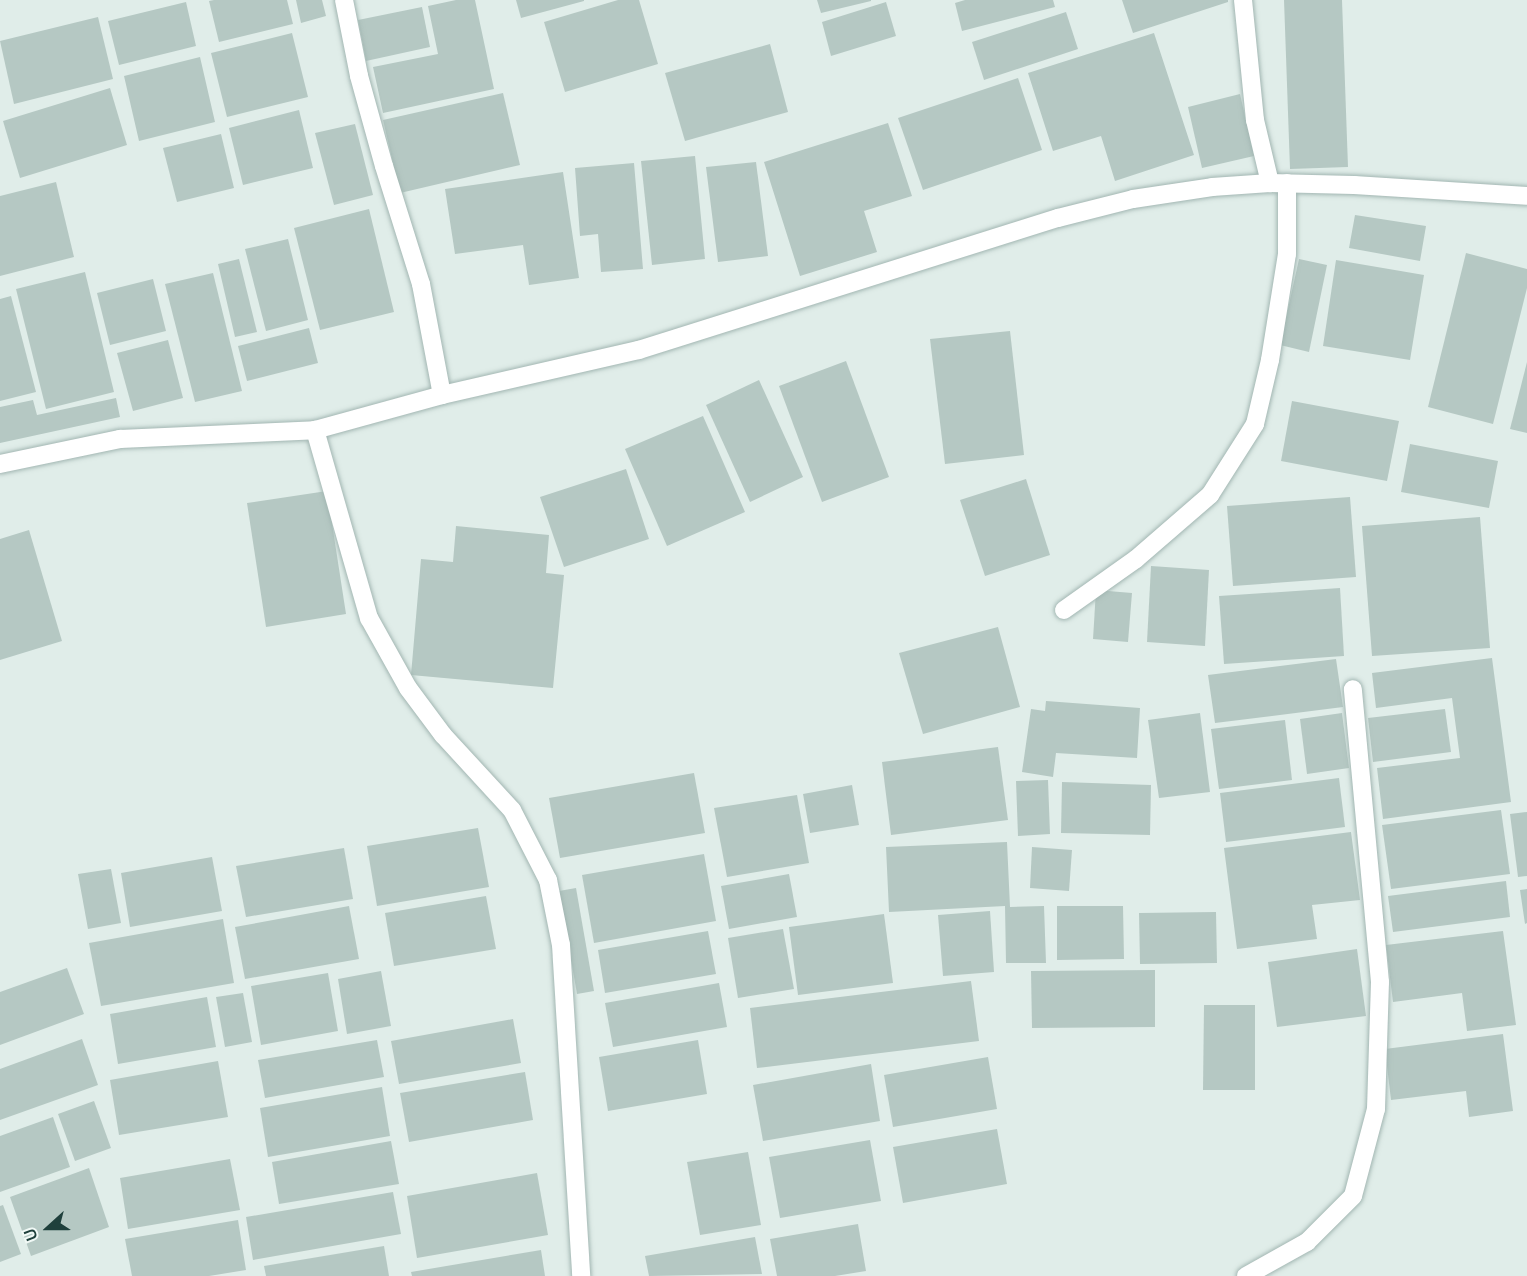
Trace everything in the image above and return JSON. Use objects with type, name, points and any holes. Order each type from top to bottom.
[{"type":"street","points":[[344,0],[359,76],[421,284],[442,395]]},
{"type":"street","points":[[1064,610],[1136,559],[1210,495],[1255,424],[1270,360],[1287,254],[1278,183],[1255,120],[1243,0]]},
{"type":"street","points":[[0,464],[120,439],[315,430],[442,395],[639,350],[1058,218],[1133,199],[1212,187],[1278,183],[1527,196]]},
{"type":"street","points":[[315,430],[369,618],[408,688],[443,735],[513,810],[548,880],[561,945],[581,1276]]},
{"type":"street","points":[[1246,1276],[1307,1242],[1353,1196],[1376,1109],[1380,982],[1353,689]]},
{"type":"building","points":[[287,0],[293,24],[219,42],[209,1]]},
{"type":"building","points":[[296,0],[322,0],[326,16],[301,23]]},
{"type":"building","points":[[456,0],[475,0],[494,89],[383,113],[373,67],[438,54],[428,6]]},
{"type":"building","points":[[516,0],[584,0],[584,1],[521,18]]},
{"type":"building","points":[[618,0],[639,0],[658,64],[565,92],[544,22]]},
{"type":"building","points":[[817,0],[871,0],[871,1],[821,13]]},
{"type":"building","points":[[965,0],[1053,0],[1055,7],[962,31],[955,3]]},
{"type":"building","points":[[1122,0],[1228,0],[1228,2],[1133,33]]},
{"type":"building","points":[[1284,0],[1342,0],[1348,167],[1290,169]]},
{"type":"building","points":[[186,2],[196,46],[119,65],[108,21]]},
{"type":"building","points":[[886,2],[896,36],[831,56],[822,22]]},
{"type":"building","points":[[422,7],[430,47],[366,61],[358,20]]},
{"type":"building","points":[[1066,12],[1078,49],[984,80],[972,42]]},
{"type":"building","points":[[98,17],[113,79],[14,104],[0,41]]},
{"type":"building","points":[[292,33],[308,97],[227,117],[211,53]]},
{"type":"building","points":[[1154,33],[1194,155],[1115,181],[1101,136],[1053,151],[1028,73]]},
{"type":"building","points":[[770,44],[788,112],[685,141],[665,73]]},
{"type":"building","points":[[200,57],[215,122],[139,141],[124,76]]},
{"type":"building","points":[[1018,78],[1042,150],[923,190],[898,118]]},
{"type":"building","points":[[110,88],[127,145],[20,178],[3,121]]},
{"type":"building","points":[[503,93],[520,165],[400,193],[383,120]]},
{"type":"building","points":[[1240,94],[1254,156],[1202,168],[1188,107]]},
{"type":"building","points":[[299,110],[313,168],[243,185],[229,128]]},
{"type":"building","points":[[888,123],[912,196],[864,211],[877,252],[800,276],[764,162]]},
{"type":"building","points":[[355,124],[373,195],[334,205],[315,133]]},
{"type":"building","points":[[221,134],[234,188],[177,202],[163,148]]},
{"type":"building","points":[[695,156],[705,259],[652,265],[641,161]]},
{"type":"building","points":[[756,162],[768,256],[718,262],[706,167]]},
{"type":"building","points":[[634,163],[643,269],[601,272],[598,234],[580,236],[575,168]]},
{"type":"building","points":[[563,172],[579,278],[529,285],[523,245],[455,254],[445,189]]},
{"type":"building","points":[[56,182],[74,257],[0,276],[0,196]]},
{"type":"building","points":[[369,209],[394,312],[320,330],[294,228]]},
{"type":"building","points":[[1355,215],[1426,226],[1420,261],[1349,248]]},
{"type":"building","points":[[288,239],[308,320],[266,331],[245,249]]},
{"type":"building","points":[[1466,253],[1527,269],[1527,288],[1493,424],[1428,407]]},
{"type":"building","points":[[239,259],[257,332],[235,337],[218,264]]},
{"type":"building","points":[[1299,259],[1327,265],[1309,352],[1280,345]]},
{"type":"building","points":[[1336,260],[1424,275],[1410,360],[1323,346]]},
{"type":"building","points":[[85,272],[114,392],[46,409],[16,289]]},
{"type":"building","points":[[213,273],[242,391],[195,402],[165,284]]},
{"type":"building","points":[[153,279],[166,331],[110,345],[97,293]]},
{"type":"building","points":[[11,296],[36,392],[0,401],[0,299]]},
{"type":"building","points":[[309,328],[318,363],[247,381],[238,346]]},
{"type":"building","points":[[1010,331],[1024,455],[945,464],[930,339]]},
{"type":"building","points":[[168,340],[183,398],[133,411],[117,353]]},
{"type":"building","points":[[846,361],[889,477],[822,502],[779,386]]},
{"type":"building","points":[[1527,362],[1527,433],[1510,429]]},
{"type":"building","points":[[759,380],[803,477],[750,502],[706,405]]},
{"type":"building","points":[[116,398],[120,417],[0,443],[0,407],[33,400],[37,415]]},
{"type":"building","points":[[1292,401],[1399,421],[1387,481],[1281,461]]},
{"type":"building","points":[[703,416],[745,512],[667,546],[625,449]]},
{"type":"building","points":[[1410,444],[1498,461],[1489,508],[1401,492]]},
{"type":"building","points":[[626,469],[649,539],[564,567],[540,497]]},
{"type":"building","points":[[1026,479],[1050,555],[985,576],[960,500]]},
{"type":"building","points":[[327,491],[346,614],[266,627],[247,503]]},
{"type":"building","points":[[1350,497],[1356,577],[1233,586],[1227,506]]},
{"type":"building","points":[[1480,517],[1490,648],[1372,656],[1362,526]]},
{"type":"building","points":[[456,526],[549,535],[546,573],[564,575],[553,688],[411,675],[421,559],[453,562]]},
{"type":"building","points":[[29,530],[62,641],[0,660],[0,539]]},
{"type":"building","points":[[1151,566],[1209,570],[1205,646],[1147,642]]},
{"type":"building","points":[[1340,588],[1344,656],[1224,664],[1219,596]]},
{"type":"building","points":[[1096,590],[1132,593],[1128,642],[1093,639]]},
{"type":"building","points":[[998,627],[1020,707],[923,734],[899,653]]},
{"type":"building","points":[[1492,658],[1511,802],[1383,819],[1377,768],[1460,758],[1452,698],[1376,708],[1372,673]]},
{"type":"building","points":[[1336,659],[1343,707],[1215,723],[1208,675]]},
{"type":"building","points":[[1046,701],[1140,708],[1137,758],[1056,753],[1053,777],[1022,772],[1031,709],[1045,711]]},
{"type":"building","points":[[1445,709],[1451,752],[1373,762],[1368,718]]},
{"type":"building","points":[[1200,713],[1210,792],[1159,798],[1148,720]]},
{"type":"building","points":[[1342,713],[1349,768],[1307,774],[1300,719]]},
{"type":"building","points":[[1285,720],[1292,780],[1219,789],[1211,729]]},
{"type":"building","points":[[998,747],[1008,820],[891,835],[882,762]]},
{"type":"building","points":[[694,773],[705,833],[560,858],[549,798]]},
{"type":"building","points":[[1339,778],[1345,827],[1226,842],[1220,793]]},
{"type":"building","points":[[1048,780],[1050,834],[1018,836],[1016,781]]},
{"type":"building","points":[[1062,782],[1151,785],[1150,835],[1061,833]]},
{"type":"building","points":[[852,785],[859,825],[810,833],[803,794]]},
{"type":"building","points":[[797,795],[809,863],[727,877],[714,808]]},
{"type":"building","points":[[1501,810],[1510,874],[1391,889],[1382,825]]},
{"type":"building","points":[[1527,812],[1527,876],[1518,877],[1510,814]]},
{"type":"building","points":[[478,828],[489,887],[377,906],[367,846]]},
{"type":"building","points":[[1351,832],[1360,900],[1312,905],[1317,939],[1237,949],[1224,848]]},
{"type":"building","points":[[1007,842],[1010,907],[1044,906],[1046,963],[1006,963],[1005,906],[889,912],[886,847]]},
{"type":"building","points":[[1032,847],[1072,850],[1069,891],[1030,888]]},
{"type":"building","points":[[344,848],[353,899],[246,917],[236,866]]},
{"type":"building","points":[[704,854],[716,921],[594,943],[582,875]]},
{"type":"building","points":[[212,857],[222,911],[130,927],[121,873]]},
{"type":"building","points":[[111,869],[121,923],[88,929],[78,874]]},
{"type":"building","points":[[789,874],[797,917],[729,929],[721,886]]},
{"type":"building","points":[[1506,881],[1510,917],[1393,932],[1388,896]]},
{"type":"building","points":[[576,888],[594,991],[577,994],[559,891]]},
{"type":"building","points":[[1527,889],[1527,923],[1525,924],[1520,890]]},
{"type":"building","points":[[486,896],[496,949],[394,966],[385,913]]},
{"type":"building","points":[[349,906],[359,959],[245,979],[235,927]]},
{"type":"building","points":[[1057,906],[1123,906],[1124,959],[1057,960]]},
{"type":"building","points":[[990,911],[994,972],[943,976],[938,915]]},
{"type":"building","points":[[1216,912],[1217,963],[1140,964],[1139,913]]},
{"type":"building","points":[[884,914],[893,983],[798,995],[789,927]]},
{"type":"building","points":[[223,919],[234,983],[101,1006],[89,943]]},
{"type":"building","points":[[783,929],[794,989],[738,998],[728,938]]},
{"type":"building","points":[[708,931],[716,974],[605,993],[598,950]]},
{"type":"building","points":[[1503,931],[1516,1025],[1467,1031],[1462,993],[1393,1002],[1386,945]]},
{"type":"building","points":[[1357,949],[1366,1016],[1277,1027],[1268,962]]},
{"type":"building","points":[[67,968],[84,1014],[0,1045],[0,992]]},
{"type":"building","points":[[1155,970],[1155,1027],[1032,1028],[1031,971]]},
{"type":"building","points":[[381,971],[391,1026],[347,1034],[338,979]]},
{"type":"building","points":[[328,973],[338,1031],[261,1045],[251,986]]},
{"type":"building","points":[[971,981],[979,1041],[757,1068],[750,1008]]},
{"type":"building","points":[[719,983],[727,1027],[613,1047],[605,1003]]},
{"type":"building","points":[[243,993],[252,1042],[225,1047],[216,997]]},
{"type":"building","points":[[207,997],[216,1047],[118,1064],[110,1014]]},
{"type":"building","points":[[1204,1005],[1255,1005],[1255,1090],[1203,1090]]},
{"type":"building","points":[[513,1019],[521,1063],[399,1084],[391,1041]]},
{"type":"building","points":[[1503,1034],[1513,1111],[1469,1117],[1466,1091],[1391,1100],[1385,1049]]},
{"type":"building","points":[[82,1039],[98,1085],[0,1120],[0,1069]]},
{"type":"building","points":[[377,1040],[384,1077],[265,1098],[258,1060]]},
{"type":"building","points":[[698,1040],[707,1094],[608,1111],[599,1057]]},
{"type":"building","points":[[988,1057],[997,1109],[893,1127],[884,1075]]},
{"type":"building","points":[[218,1061],[228,1117],[119,1135],[110,1080]]},
{"type":"building","points":[[871,1064],[880,1121],[763,1141],[753,1085]]},
{"type":"building","points":[[525,1072],[533,1120],[409,1142],[400,1093]]},
{"type":"building","points":[[382,1087],[390,1136],[268,1157],[260,1108]]},
{"type":"building","points":[[94,1101],[111,1148],[75,1161],[58,1114]]},
{"type":"building","points":[[53,1117],[70,1167],[0,1192],[0,1136]]},
{"type":"building","points":[[997,1129],[1007,1184],[903,1203],[893,1147]]},
{"type":"building","points":[[870,1140],[881,1201],[780,1218],[769,1157]]},
{"type":"building","points":[[391,1141],[399,1184],[279,1204],[272,1162]]},
{"type":"building","points":[[748,1152],[761,1225],[700,1235],[687,1162]]},
{"type":"building","points":[[230,1159],[240,1210],[128,1229],[120,1178]]},
{"type":"building","points":[[89,1168],[109,1227],[31,1256],[10,1197]]},
{"type":"building","points":[[537,1173],[548,1235],[417,1258],[407,1196]]},
{"type":"building","points":[[393,1192],[401,1234],[253,1260],[246,1217]]},
{"type":"building","points":[[3,1205],[21,1254],[0,1262],[0,1206]]},
{"type":"building","points":[[238,1220],[246,1270],[209,1276],[132,1276],[125,1239]]},
{"type":"building","points":[[858,1224],[866,1271],[835,1276],[777,1276],[770,1239]]},
{"type":"building","points":[[755,1237],[762,1274],[649,1276],[645,1256]]},
{"type":"building","points":[[384,1246],[389,1276],[266,1276],[264,1266]]},
{"type":"building","points":[[541,1250],[545,1276],[412,1276],[411,1272]]}]
